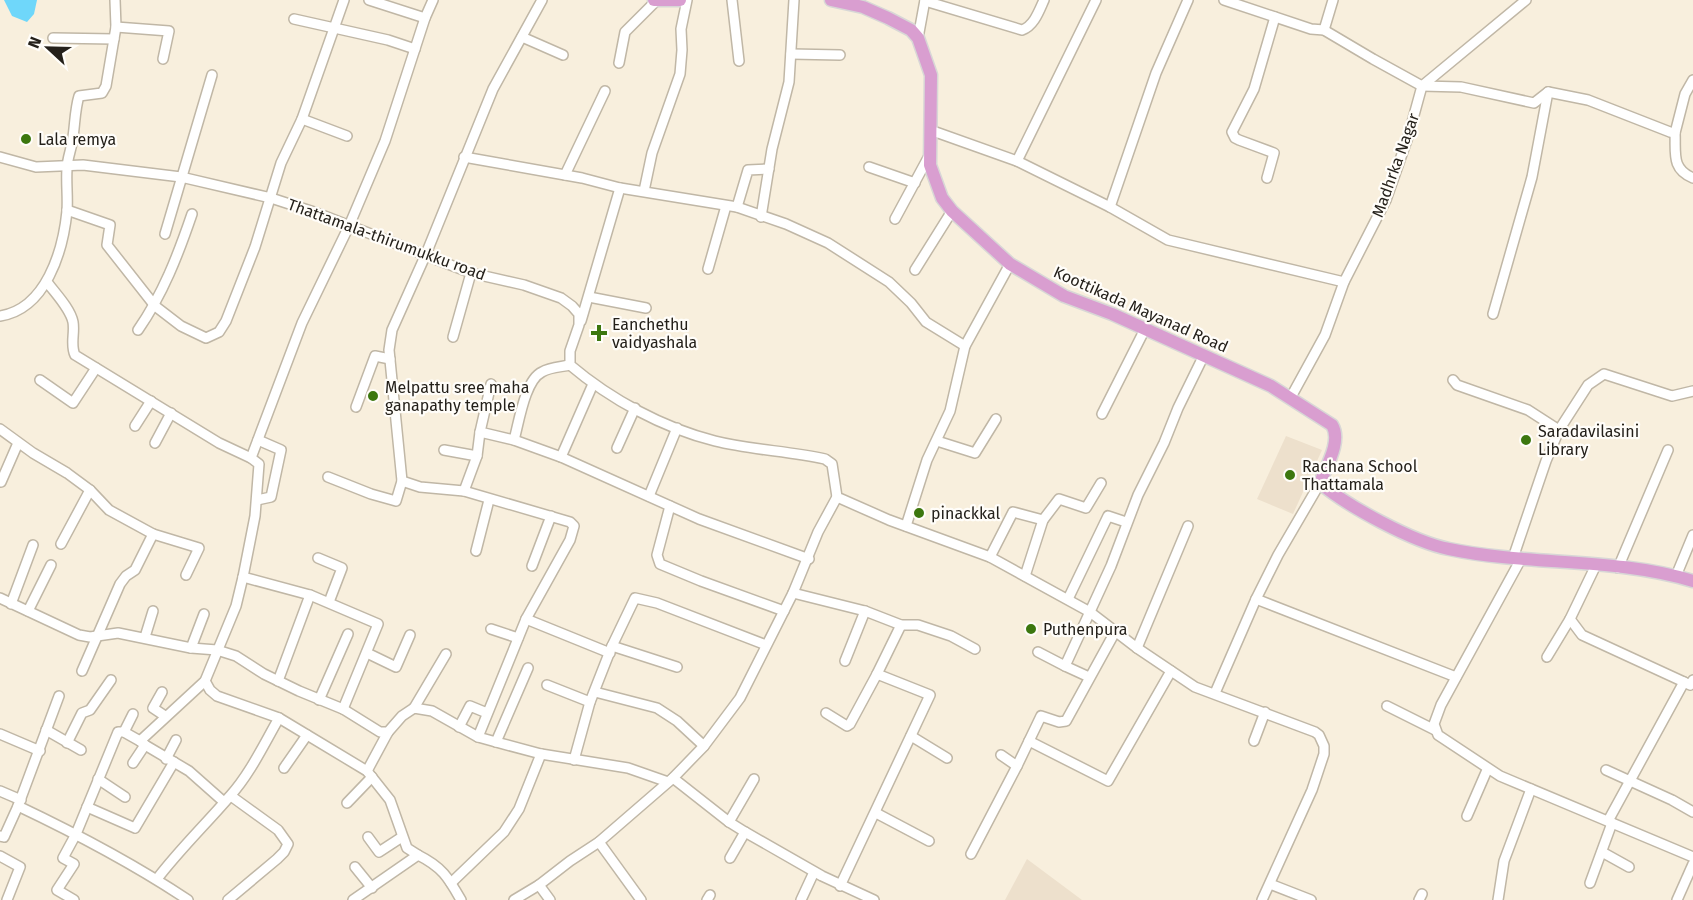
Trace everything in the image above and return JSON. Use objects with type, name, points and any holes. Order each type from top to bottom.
[{"type":"main road","points":[[655,1],[680,0]]},
{"type":"main road","points":[[833,0],[863,7],[888,18],[911,30],[918,38]]},
{"type":"main road","name":"Koottikada Mayanad Road","points":[[918,38],[931,75],[930,165],[942,198],[952,211],[1010,264],[1064,296],[1204,355],[1291,397],[1332,425],[1336,431],[1336,438],[1320,483]]},
{"type":"main road","points":[[1320,483],[1335,496],[1399,531],[1447,549],[1517,559],[1596,565],[1676,576],[1693,581]]},
{"type":"street","points":[[0,316],[9,315],[28,305],[47,282],[61,243],[67,210],[67,166],[79,96],[102,93],[106,86],[116,27],[116,0]]},
{"type":"street","points":[[67,210],[110,225],[107,245],[155,306],[181,326],[206,338],[219,332],[226,321],[255,248],[281,163],[302,119],[344,0]]},
{"type":"street","points":[[369,0],[425,18]]},
{"type":"street","points":[[251,458],[302,323],[349,226],[385,141],[433,0]]},
{"type":"street","points":[[328,477],[396,501],[402,481],[389,350],[392,330],[426,254],[493,89],[542,0]]},
{"type":"street","points":[[644,191],[652,153],[680,74],[681,29],[687,0]]},
{"type":"street","points":[[732,0],[739,61]]},
{"type":"street","points":[[761,217],[772,149],[789,82],[794,0]]},
{"type":"street","points":[[918,38],[925,0],[1022,30],[1028,28],[1032,23],[1044,0]]},
{"type":"street","points":[[1017,161],[1096,0]]},
{"type":"street","points":[[1110,207],[1156,73],[1188,0]]},
{"type":"street","points":[[1224,0],[1311,29],[1324,30],[1422,86],[1461,87],[1534,104],[1548,92]]},
{"type":"street","points":[[1324,30],[1333,0]]},
{"type":"street","points":[[1422,86],[1526,0]]},
{"type":"street","points":[[619,63],[625,32],[655,1]]},
{"type":"street","points":[[1267,178],[1274,153],[1235,138],[1232,132],[1254,89],[1275,17]]},
{"type":"street","points":[[294,19],[335,27],[415,49]]},
{"type":"street","points":[[116,27],[169,31],[163,59]]},
{"type":"street","points":[[522,37],[562,55]]},
{"type":"street","points":[[53,38],[114,39]]},
{"type":"street","points":[[791,54],[840,55]]},
{"type":"street","points":[[165,234],[212,75]]},
{"type":"street","points":[[1693,80],[1685,94],[1675,131],[1676,164],[1682,174],[1693,178]]},
{"type":"street","name":"Madhrka Nagar","points":[[1291,397],[1324,335],[1344,282],[1386,200],[1408,137],[1422,86]]},
{"type":"street","points":[[565,175],[605,91]]},
{"type":"street","points":[[1548,92],[1588,100],[1640,121],[1675,131]]},
{"type":"street","points":[[1492,314],[1532,177],[1548,92]]},
{"type":"street","points":[[302,119],[347,136]]},
{"type":"street","points":[[930,130],[1017,161],[1110,207],[1168,240],[1344,282]]},
{"type":"street","points":[[895,219],[930,154]]},
{"type":"street","name":"Thattamala-thirumukku road","points":[[0,157],[36,167],[83,165],[181,177],[271,198],[317,213],[471,273],[524,285],[561,298],[579,314],[579,326]]},
{"type":"street","points":[[464,157],[565,175],[620,188],[737,207],[786,224],[828,243],[889,282],[911,303],[926,322],[965,346]]},
{"type":"street","points":[[870,167],[915,183]]},
{"type":"street","points":[[737,207],[748,170],[769,169]]},
{"type":"street","points":[[514,900],[599,842],[671,780],[704,746],[740,698],[793,593],[809,559],[818,532],[837,497],[832,464],[825,459],[716,441],[677,428],[593,384],[570,364],[570,351],[589,297],[595,268],[620,188]]},
{"type":"street","points":[[708,269],[726,206]]},
{"type":"street","points":[[915,270],[952,211]]},
{"type":"street","points":[[138,330],[155,306],[176,261],[192,214]]},
{"type":"street","points":[[906,526],[927,460],[950,411],[965,346],[1010,264]]},
{"type":"street","points":[[453,337],[471,273]]},
{"type":"street","points":[[47,282],[71,315],[75,355],[219,443],[259,464],[257,500],[236,606],[204,681],[165,716],[142,743],[134,763]]},
{"type":"street","points":[[589,297],[646,308]]},
{"type":"street","points":[[1102,414],[1145,329]]},
{"type":"street","points":[[1065,666],[1111,566],[1126,522],[1204,355]]},
{"type":"street","points":[[356,407],[375,356],[390,359]]},
{"type":"street","points":[[514,440],[529,386],[535,376],[543,371],[570,364]]},
{"type":"street","points":[[40,380],[73,403],[96,368]]},
{"type":"street","points":[[1693,391],[1672,396],[1604,374],[1588,385],[1559,430],[1546,461],[1517,559],[1434,724],[1438,735],[1487,770],[1693,857]]},
{"type":"street","points":[[1453,380],[1457,385],[1528,410],[1559,430]]},
{"type":"street","points":[[464,491],[477,456],[491,384]]},
{"type":"street","points":[[561,457],[593,384]]},
{"type":"street","points":[[135,426],[151,401]]},
{"type":"street","points":[[616,448],[635,408]]},
{"type":"street","points":[[155,443],[171,413]]},
{"type":"street","points":[[937,441],[975,453],[996,419]]},
{"type":"street","points":[[649,496],[677,428]]},
{"type":"street","points":[[0,429],[18,443],[68,473],[90,490],[109,510],[153,534],[199,548],[186,575]]},
{"type":"street","points":[[480,432],[514,440],[561,457],[699,519],[809,559]]},
{"type":"street","points":[[257,500],[271,497],[281,450],[258,440]]},
{"type":"street","points":[[1,482],[18,443]]},
{"type":"street","points":[[444,450],[477,456]]},
{"type":"street","points":[[1618,568],[1668,450]]},
{"type":"street","points":[[402,481],[420,487],[464,491],[570,522],[574,526],[573,534],[526,620],[478,737]]},
{"type":"street","points":[[1025,576],[1043,520],[1059,499],[1086,508],[1101,483]]},
{"type":"street","points":[[1215,693],[1278,555],[1320,483]]},
{"type":"street","points":[[61,544],[90,490]]},
{"type":"street","points":[[837,497],[906,526],[990,557],[1090,612],[1137,648],[1195,687],[1265,712],[1319,735],[1324,746],[1324,754],[1312,790],[1262,900]]},
{"type":"street","points":[[476,551],[489,500]]},
{"type":"street","points":[[670,506],[657,555],[660,564],[701,582],[784,611]]},
{"type":"street","points":[[990,557],[1013,512],[1043,520]]},
{"type":"street","points":[[531,566],[550,516]]},
{"type":"street","points":[[1068,599],[1108,516],[1126,522]]},
{"type":"street","points":[[1137,648],[1188,526]]},
{"type":"street","points":[[82,671],[120,584],[135,570],[153,534]]},
{"type":"street","points":[[1676,576],[1693,535]]},
{"type":"street","points":[[11,604],[33,545]]},
{"type":"street","points":[[318,558],[342,568],[329,602]]},
{"type":"street","points":[[28,611],[51,565]]},
{"type":"street","points":[[1547,657],[1570,619],[1596,565]]},
{"type":"street","points":[[243,577],[310,595],[378,624],[343,709]]},
{"type":"street","points":[[793,593],[865,611],[901,625],[918,625],[951,636],[975,649]]},
{"type":"street","points":[[278,681],[310,595]]},
{"type":"street","points":[[0,598],[90,637],[118,633],[191,648],[217,650],[236,656],[278,681],[343,709],[380,732],[388,732]]},
{"type":"street","points":[[574,760],[590,702],[635,598],[657,603],[766,645]]},
{"type":"street","points":[[1256,599],[1456,677]]},
{"type":"street","points":[[145,638],[153,611]]},
{"type":"street","points":[[845,662],[865,611]]},
{"type":"street","points":[[191,648],[204,615]]},
{"type":"street","points":[[1570,619],[1582,635],[1690,683],[1630,781],[1610,822],[1590,883]]},
{"type":"street","points":[[526,620],[611,650],[677,666]]},
{"type":"street","points":[[826,713],[847,726],[877,674],[901,625]]},
{"type":"street","points":[[491,629],[518,638]]},
{"type":"street","points":[[971,854],[1041,716],[1059,722],[1066,721],[1115,632]]},
{"type":"street","points":[[319,700],[348,634]]},
{"type":"street","points":[[367,653],[396,667],[410,635]]},
{"type":"street","points":[[1038,652],[1089,677]]},
{"type":"street","points":[[347,803],[370,774],[388,732],[402,716],[414,708],[446,654]]},
{"type":"street","points":[[496,742],[528,668]]},
{"type":"street","points":[[1029,741],[1108,781],[1171,671]]},
{"type":"street","points":[[840,886],[930,695],[877,674]]},
{"type":"street","points":[[67,743],[82,713],[90,710],[111,680]]},
{"type":"street","points":[[204,681],[217,696],[279,717],[370,774],[390,800],[407,848],[435,863],[461,900]]},
{"type":"street","points":[[547,685],[590,702]]},
{"type":"street","points":[[162,692],[153,708],[165,716]]},
{"type":"street","points":[[595,692],[657,708],[677,721],[704,746]]},
{"type":"street","points":[[0,847],[32,765],[40,751],[59,696]]},
{"type":"street","points":[[459,727],[470,706],[487,712]]},
{"type":"street","points":[[1387,706],[1435,730]]},
{"type":"street","points":[[414,708],[432,711],[478,737],[541,754],[628,768],[671,780],[745,832],[813,872],[874,900]]},
{"type":"street","points":[[1254,741],[1265,712]]},
{"type":"street","points":[[124,732],[133,714]]},
{"type":"street","points":[[157,879],[227,799],[250,767],[279,717]]},
{"type":"street","points":[[46,730],[81,750]]},
{"type":"street","points":[[74,900],[57,890],[74,864],[63,858],[76,834],[118,732],[124,732],[189,771],[227,799],[278,830],[288,844],[277,859],[228,900]]},
{"type":"street","points":[[0,734],[40,751]]},
{"type":"street","points":[[284,768],[307,735]]},
{"type":"street","points":[[910,736],[947,758]]},
{"type":"street","points":[[87,807],[135,828],[170,761],[176,740]]},
{"type":"street","points":[[451,883],[504,832],[519,809],[541,754]]},
{"type":"street","points":[[1001,755],[1017,766]]},
{"type":"street","points":[[1467,816],[1487,770]]},
{"type":"street","points":[[1606,770],[1693,812]]},
{"type":"street","points":[[99,779],[125,797]]},
{"type":"street","points":[[729,822],[754,779]]},
{"type":"street","points":[[1498,900],[1504,861],[1531,789]]},
{"type":"street","points":[[0,791],[157,879],[188,900]]},
{"type":"street","points":[[876,813],[929,841]]},
{"type":"street","points":[[730,858],[745,832]]},
{"type":"street","points":[[368,837],[379,852],[402,837]]},
{"type":"street","points":[[599,842],[641,900]]},
{"type":"street","points":[[1602,852],[1629,867]]},
{"type":"street","points":[[354,900],[418,855]]},
{"type":"street","points":[[0,856],[20,867],[7,900]]},
{"type":"street","points":[[1677,900],[1693,864]]},
{"type":"street","points":[[356,867],[372,888]]},
{"type":"street","points":[[801,900],[813,872]]},
{"type":"street","points":[[1269,884],[1311,900]]},
{"type":"street","points":[[539,885],[550,900]]},
{"type":"shaded area","name":"Rachana School Thattamala","points":[[1286,436],[1322,450],[1293,514],[1257,499]]},
{"type":"shaded area","points":[[1027,859],[1082,900],[1005,900]]},
{"type":"water","points":[[4,0],[37,0],[34,14],[27,22],[12,16]]},
{"type":"place","name":"Lala remya","points":[[26,139]]},
{"type":"place","name":"Eanchethu vaidyashala","points":[[599,333]]},
{"type":"place","name":"Melpattu sree maha ganapathy temple","points":[[373,396]]},
{"type":"place","name":"Saradavilasini Library","points":[[1526,440]]},
{"type":"place","name":"Rachana School Thattamala","points":[[1290,475]]},
{"type":"place","name":"pinackkal","points":[[919,513]]},
{"type":"place","name":"Puthenpura","points":[[1031,629]]}]
